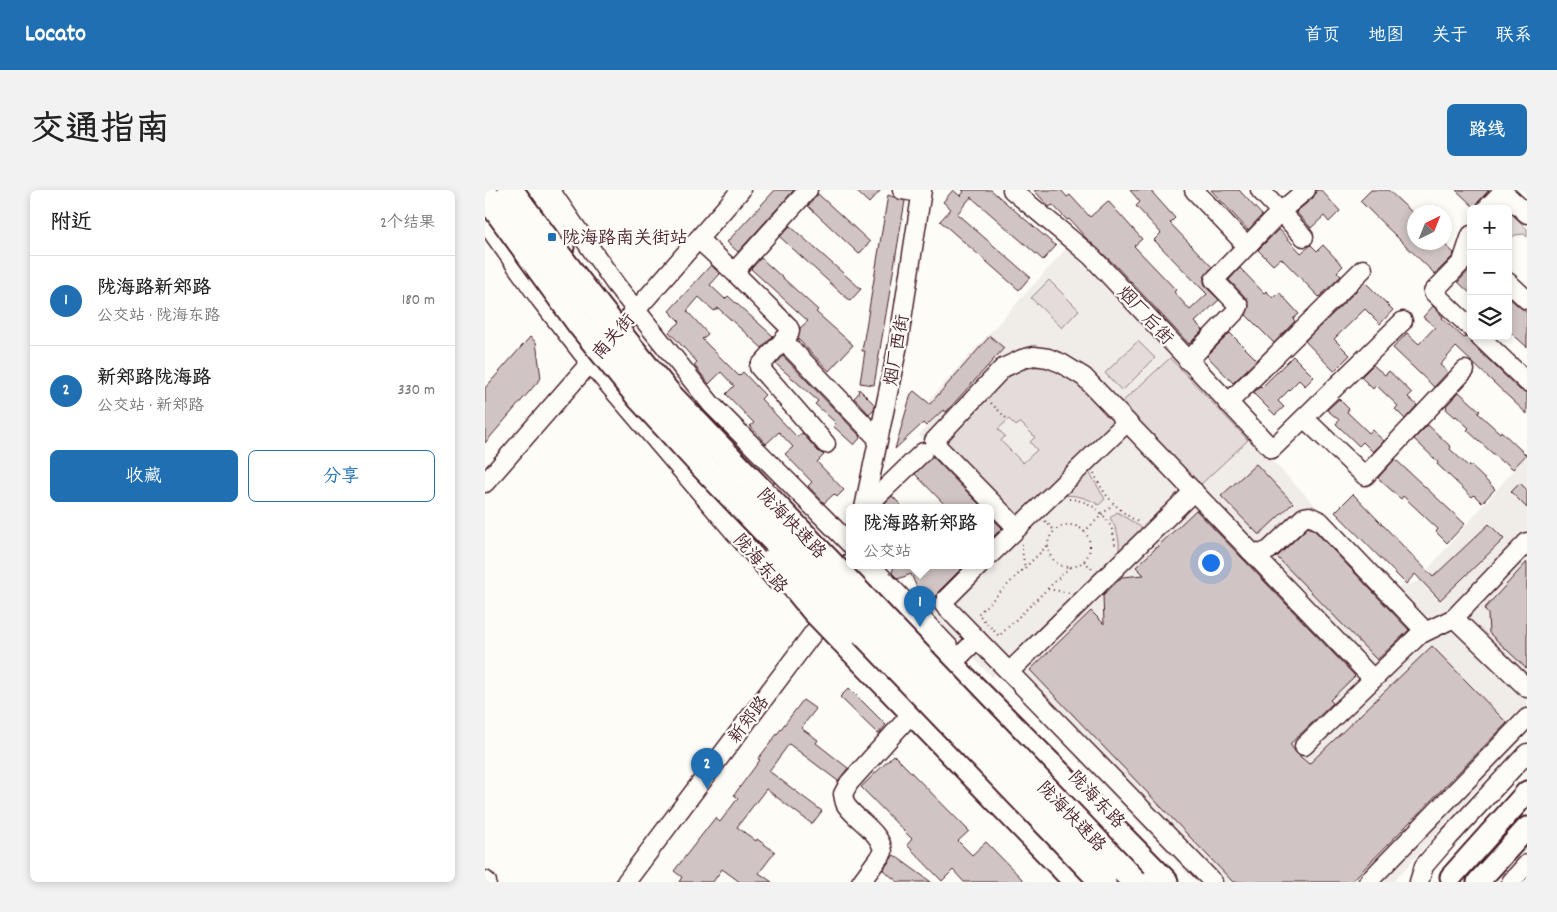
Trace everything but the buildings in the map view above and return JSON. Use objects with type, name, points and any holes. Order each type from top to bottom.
[{"type":"highway","name":"陇海快速路","points":[[510,190],[581,287],[627,346],[670,396],[1135,882]]},
{"type":"highway","points":[[531,190],[581,287]]},
{"type":"highway","name":"陇海快速路","points":[[485,194],[559,297],[641,399],[702,465],[1103,882]]},
{"type":"highway","points":[[720,448],[777,490],[846,560]]},
{"type":"highway","points":[[702,465],[781,570],[815,611],[1077,882]]},
{"type":"highway","points":[[855,569],[1165,882]]},
{"type":"main road","points":[[1451,877],[1527,792]]},
{"type":"main road","points":[[1478,882],[1527,828]]},
{"type":"street","points":[[550,190],[616,285],[711,404],[846,540]]},
{"type":"street","name":"南关街","points":[[485,483],[741,190]]},
{"type":"street","points":[[734,272],[808,190]]},
{"type":"street","points":[[902,190],[921,192]]},
{"type":"street","name":"烟厂后街","points":[[1012,190],[1091,256],[1271,449],[1304,418]]},
{"type":"street","points":[[1194,190],[1247,246]]},
{"type":"street","points":[[1260,190],[1304,237]]},
{"type":"street","points":[[1188,361],[1239,306],[1214,280],[1280,212],[1306,190]]},
{"type":"street","points":[[1490,205],[1502,190],[1527,214]]},
{"type":"street","name":"烟厂西街","points":[[866,504],[898,345],[921,192]]},
{"type":"street","name":"陇海东路","points":[[485,222],[589,363],[817,628],[905,722],[1062,882]]},
{"type":"street","points":[[698,239],[787,325],[790,330],[789,334],[759,367],[826,444]]},
{"type":"street","points":[[1467,249],[1462,262],[1433,292],[1467,324]]},
{"type":"street","points":[[1229,403],[1363,269]]},
{"type":"street","points":[[1512,286],[1527,300]]},
{"type":"street","points":[[1403,321],[1304,418],[1365,476],[1465,370]]},
{"type":"street","points":[[783,340],[878,439]]},
{"type":"street","points":[[1483,340],[1527,382]]},
{"type":"street","points":[[994,504],[934,441],[1003,368],[1022,359],[1034,356],[1048,358],[1061,363],[1084,378],[1373,679]]},
{"type":"street","points":[[994,551],[1127,422]]},
{"type":"street","points":[[869,504],[923,452]]},
{"type":"street","points":[[1009,672],[1194,491]]},
{"type":"street","points":[[994,504],[1017,528]]},
{"type":"street","points":[[1250,551],[1260,554],[1269,550],[1304,517],[1309,516],[1320,521],[1425,631]]},
{"type":"street","points":[[1304,746],[1419,635],[1454,618],[1527,542]]},
{"type":"street","points":[[817,628],[846,565]]},
{"type":"street","name":"陇海东路","points":[[874,569],[1178,882]]},
{"type":"street","points":[[976,569],[946,599],[944,605],[1213,882]]},
{"type":"street","points":[[1454,618],[1527,688]]},
{"type":"street","name":"新郑路","points":[[626,882],[817,628]]},
{"type":"street","points":[[959,657],[977,639]]},
{"type":"street","points":[[1367,882],[1527,718]]},
{"type":"street","points":[[861,882],[883,852],[882,846],[876,836],[845,804],[843,794],[849,782],[905,722]]},
{"type":"street","points":[[1419,882],[1425,866],[1449,837],[1527,753]]},
{"type":"path","points":[[980,392],[1008,420]]},
{"type":"path","points":[[1089,459],[1096,477],[1113,504],[1133,520],[1155,530]]},
{"type":"path","points":[[1044,502],[1071,499],[1081,501],[1089,504],[1102,514],[1111,526],[1115,543],[1113,571]]},
{"type":"path","points":[[1084,532],[1113,504]]},
{"type":"path","points":[[1063,526],[1073,526],[1084,532],[1089,540],[1089,552],[1083,562],[1070,567],[1059,565],[1053,561],[1049,556],[1047,546],[1050,536],[1054,531],[1063,526]]},
{"type":"path","points":[[1047,546],[978,614],[999,636],[1070,567]]},
{"type":"path","points":[[1048,589],[1088,595]]},
{"type":"shaded area","points":[[1512,214],[1527,229],[1527,237],[1524,234],[1512,237]]},
{"type":"shaded area","points":[[1067,248],[1395,588],[1417,582],[1527,455],[1527,734],[1393,882],[1196,882],[996,674],[992,677],[934,617],[930,607],[968,569],[994,569],[994,543],[1009,528],[994,512],[994,504],[986,504],[919,435],[941,413],[929,400]]},
{"type":"shaded area","points":[[1049,280],[1079,310],[1062,328],[1031,298]]},
{"type":"shaded area","points":[[1138,341],[1155,358],[1122,391],[1105,373]]},
{"type":"shaded area","points":[[1170,358],[1248,440],[1199,486],[1121,403]]},
{"type":"shaded area","points":[[1047,366],[1075,381],[1114,424],[1018,517],[946,443],[946,439],[1008,377],[1022,370]],"holes":[[[1009,419],[1016,426],[1020,422],[1035,437],[1030,442],[1037,450],[1023,463],[1001,441],[1005,436],[998,429]]]},
{"type":"shaded area","points":[[1088,470],[1105,499],[1099,505],[1080,497],[1070,495],[1059,496]]},
{"type":"shaded area","points":[[1117,512],[1142,528],[1119,551],[1115,526],[1110,518]]},
{"type":"place","name":"陇海路南关街站","points":[[552,237]]},
{"type":"place","name":"陇海路新郑路","points":[[920,627]]},
{"type":"place","name":"新郑路陇海路","points":[[707,789]]}]
